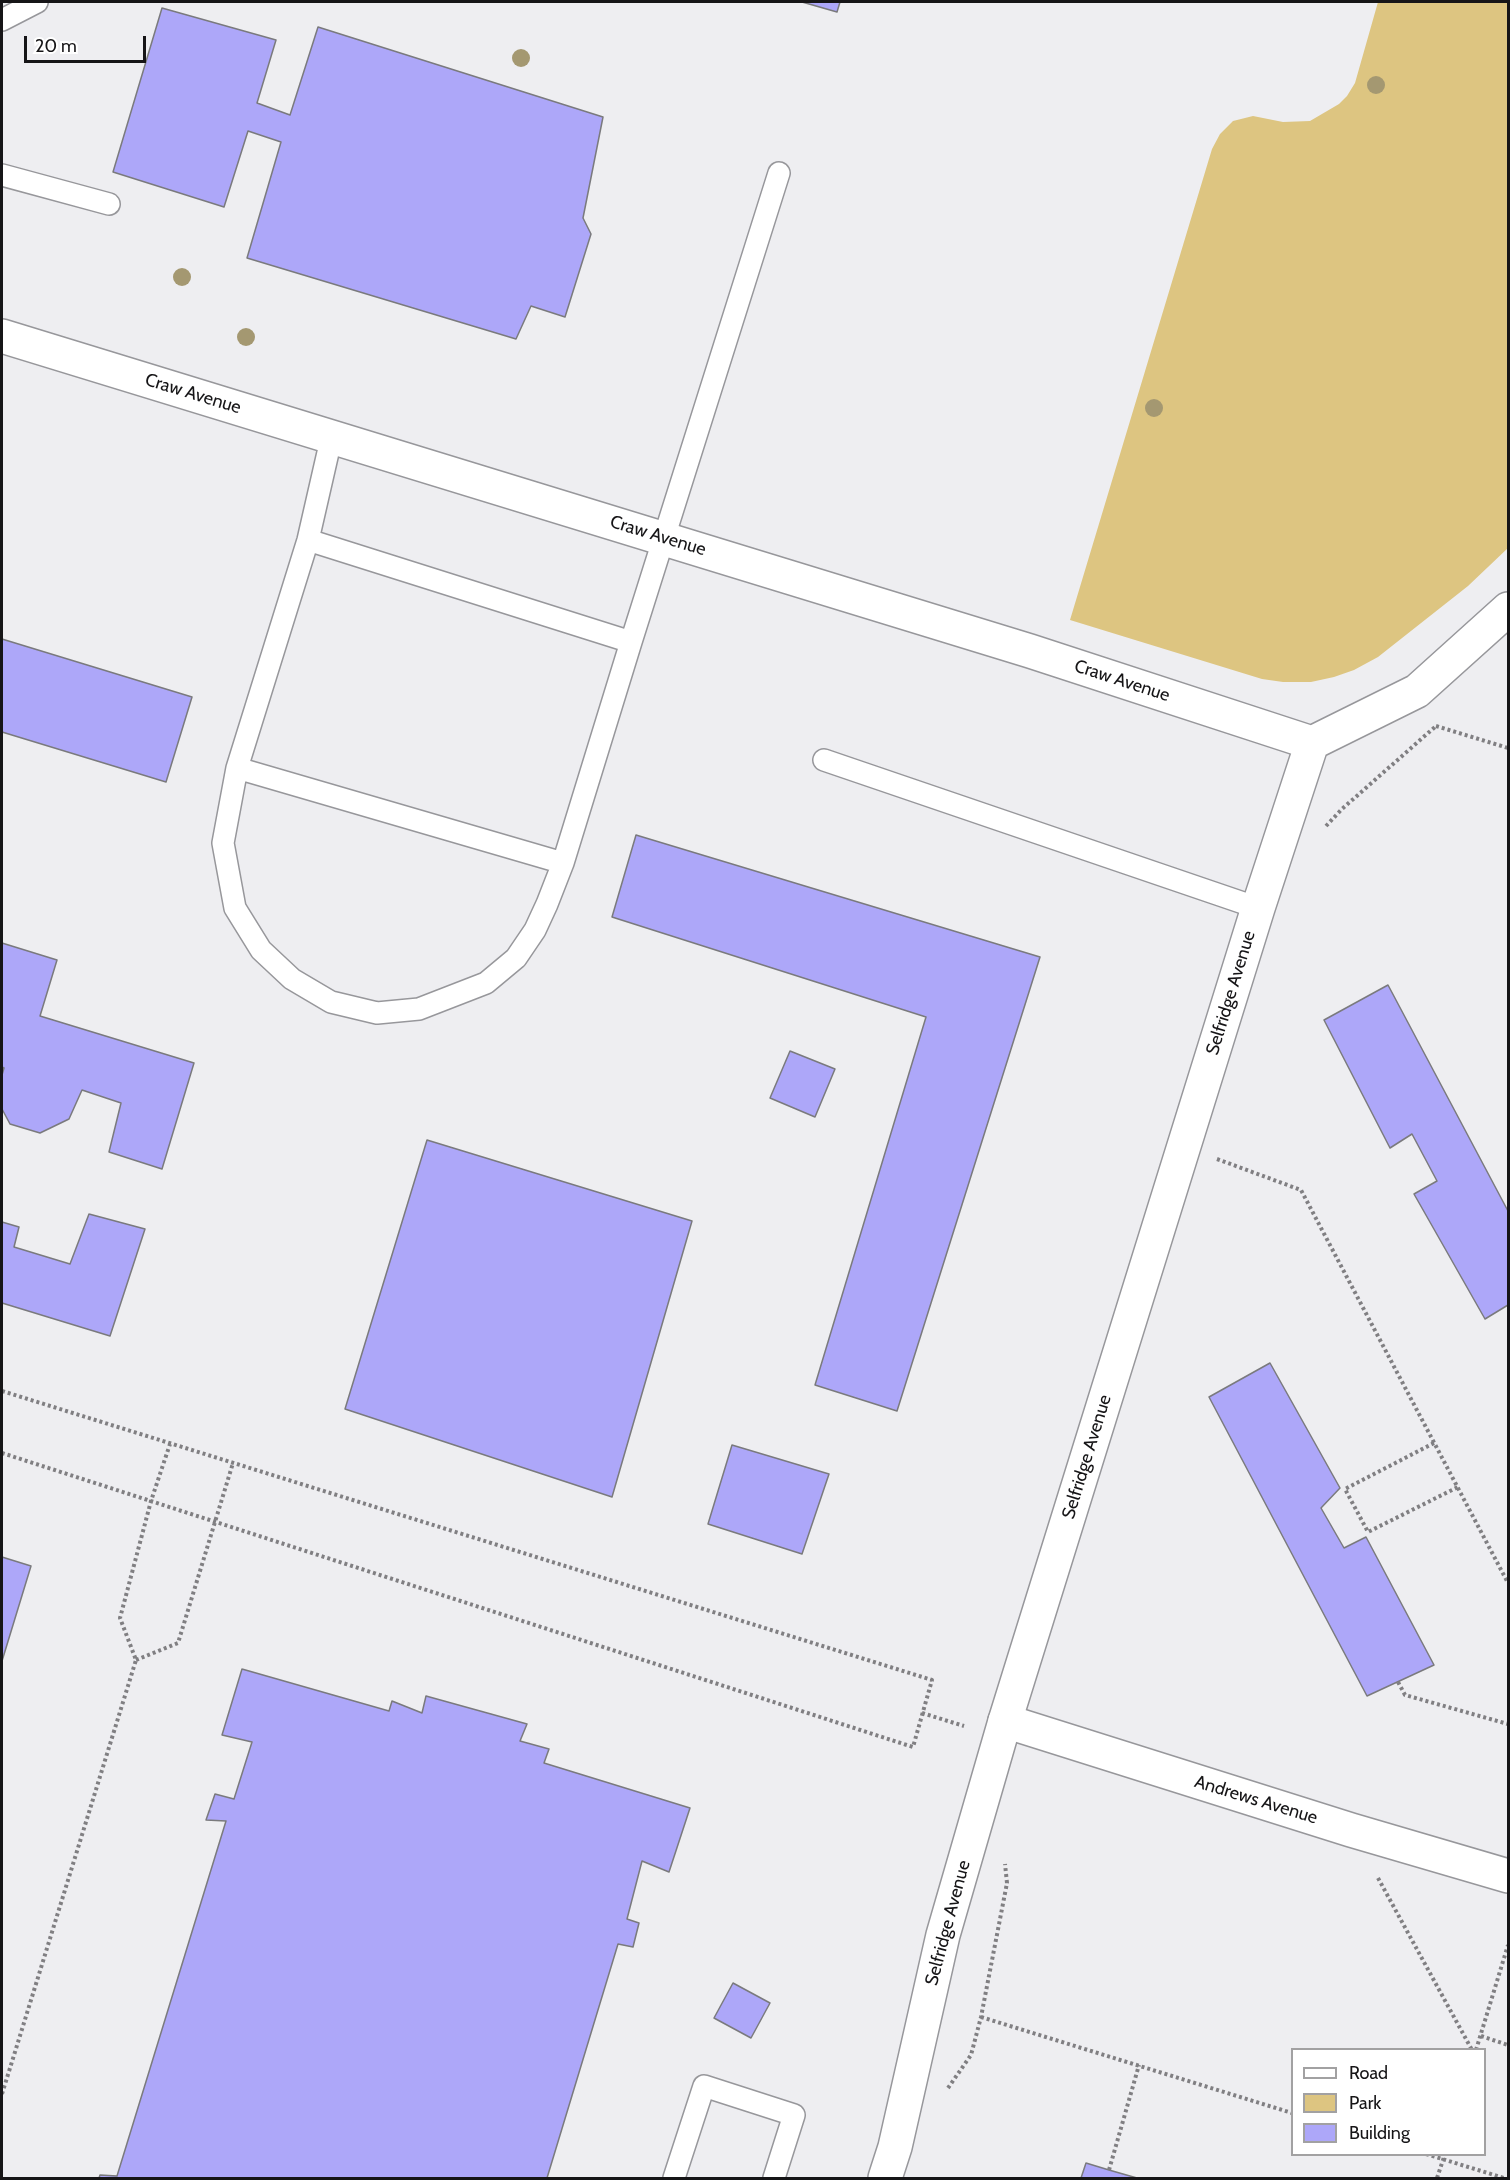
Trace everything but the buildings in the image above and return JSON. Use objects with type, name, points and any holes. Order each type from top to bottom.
[{"type":"street","name":"Craw Avenue","points":[[2,336],[332,435],[1030,651],[1312,743]]},
{"type":"street","points":[[1312,743],[1417,691],[1509,609]]},
{"type":"street","name":"Selfridge Avenue","points":[[885,2178],[895,2147],[943,1935],[1003,1729],[1258,908],[1312,743]]},
{"type":"street","name":"Andrews Avenue","points":[[1003,1729],[1509,1876]]},
{"type":"lane","points":[[2,20],[37,2]]},
{"type":"lane","points":[[332,435],[308,540],[237,768],[223,843],[235,908],[261,950],[292,979],[331,1002],[376,1012],[419,1009],[486,983],[516,958],[535,930],[563,863],[779,173]]},
{"type":"lane","points":[[2,175],[109,204]]},
{"type":"lane","points":[[308,540],[631,642]]},
{"type":"lane","points":[[824,760],[1258,908]]},
{"type":"lane","points":[[237,768],[563,863]]},
{"type":"lane","points":[[674,2178],[704,2086],[794,2115],[774,2178]]},
{"type":"path","points":[[1324,828],[1342,809],[1444,718]]},
{"type":"path","points":[[1436,726],[1509,748]]},
{"type":"path","points":[[1214,1158],[1301,1190],[1509,1583]]},
{"type":"path","points":[[2,1391],[932,1680],[913,1747],[2,1453]]},
{"type":"path","points":[[1434,1443],[1346,1489],[1368,1532],[1458,1487]]},
{"type":"path","points":[[2,2094],[136,1660],[120,1618],[151,1501],[170,1444]]},
{"type":"path","points":[[136,1660],[178,1643],[233,1463]]},
{"type":"path","points":[[1398,1682],[1405,1695],[1509,1724]]},
{"type":"path","points":[[922,1713],[1003,1729]]},
{"type":"path","points":[[1351,1830],[1473,2048]]},
{"type":"path","points":[[942,2096],[971,2055],[981,2017],[1007,1883],[1005,1862]]},
{"type":"path","points":[[1475,2048],[1481,2036],[1509,1945]]},
{"type":"path","points":[[981,2017],[1291,2112]]},
{"type":"path","points":[[1481,2036],[1509,2045]]},
{"type":"path","points":[[1109,2170],[1139,2065]]},
{"type":"path","points":[[1437,2178],[1444,2157],[1504,2178]]},
{"type":"green space","points":[[1378,2],[1508,2],[1508,548],[1468,586],[1378,657],[1354,670],[1311,682],[1262,679],[1070,620],[1212,149],[1220,134],[1233,121],[1253,116],[1283,122],[1310,121],[1339,104],[1355,83]]}]
